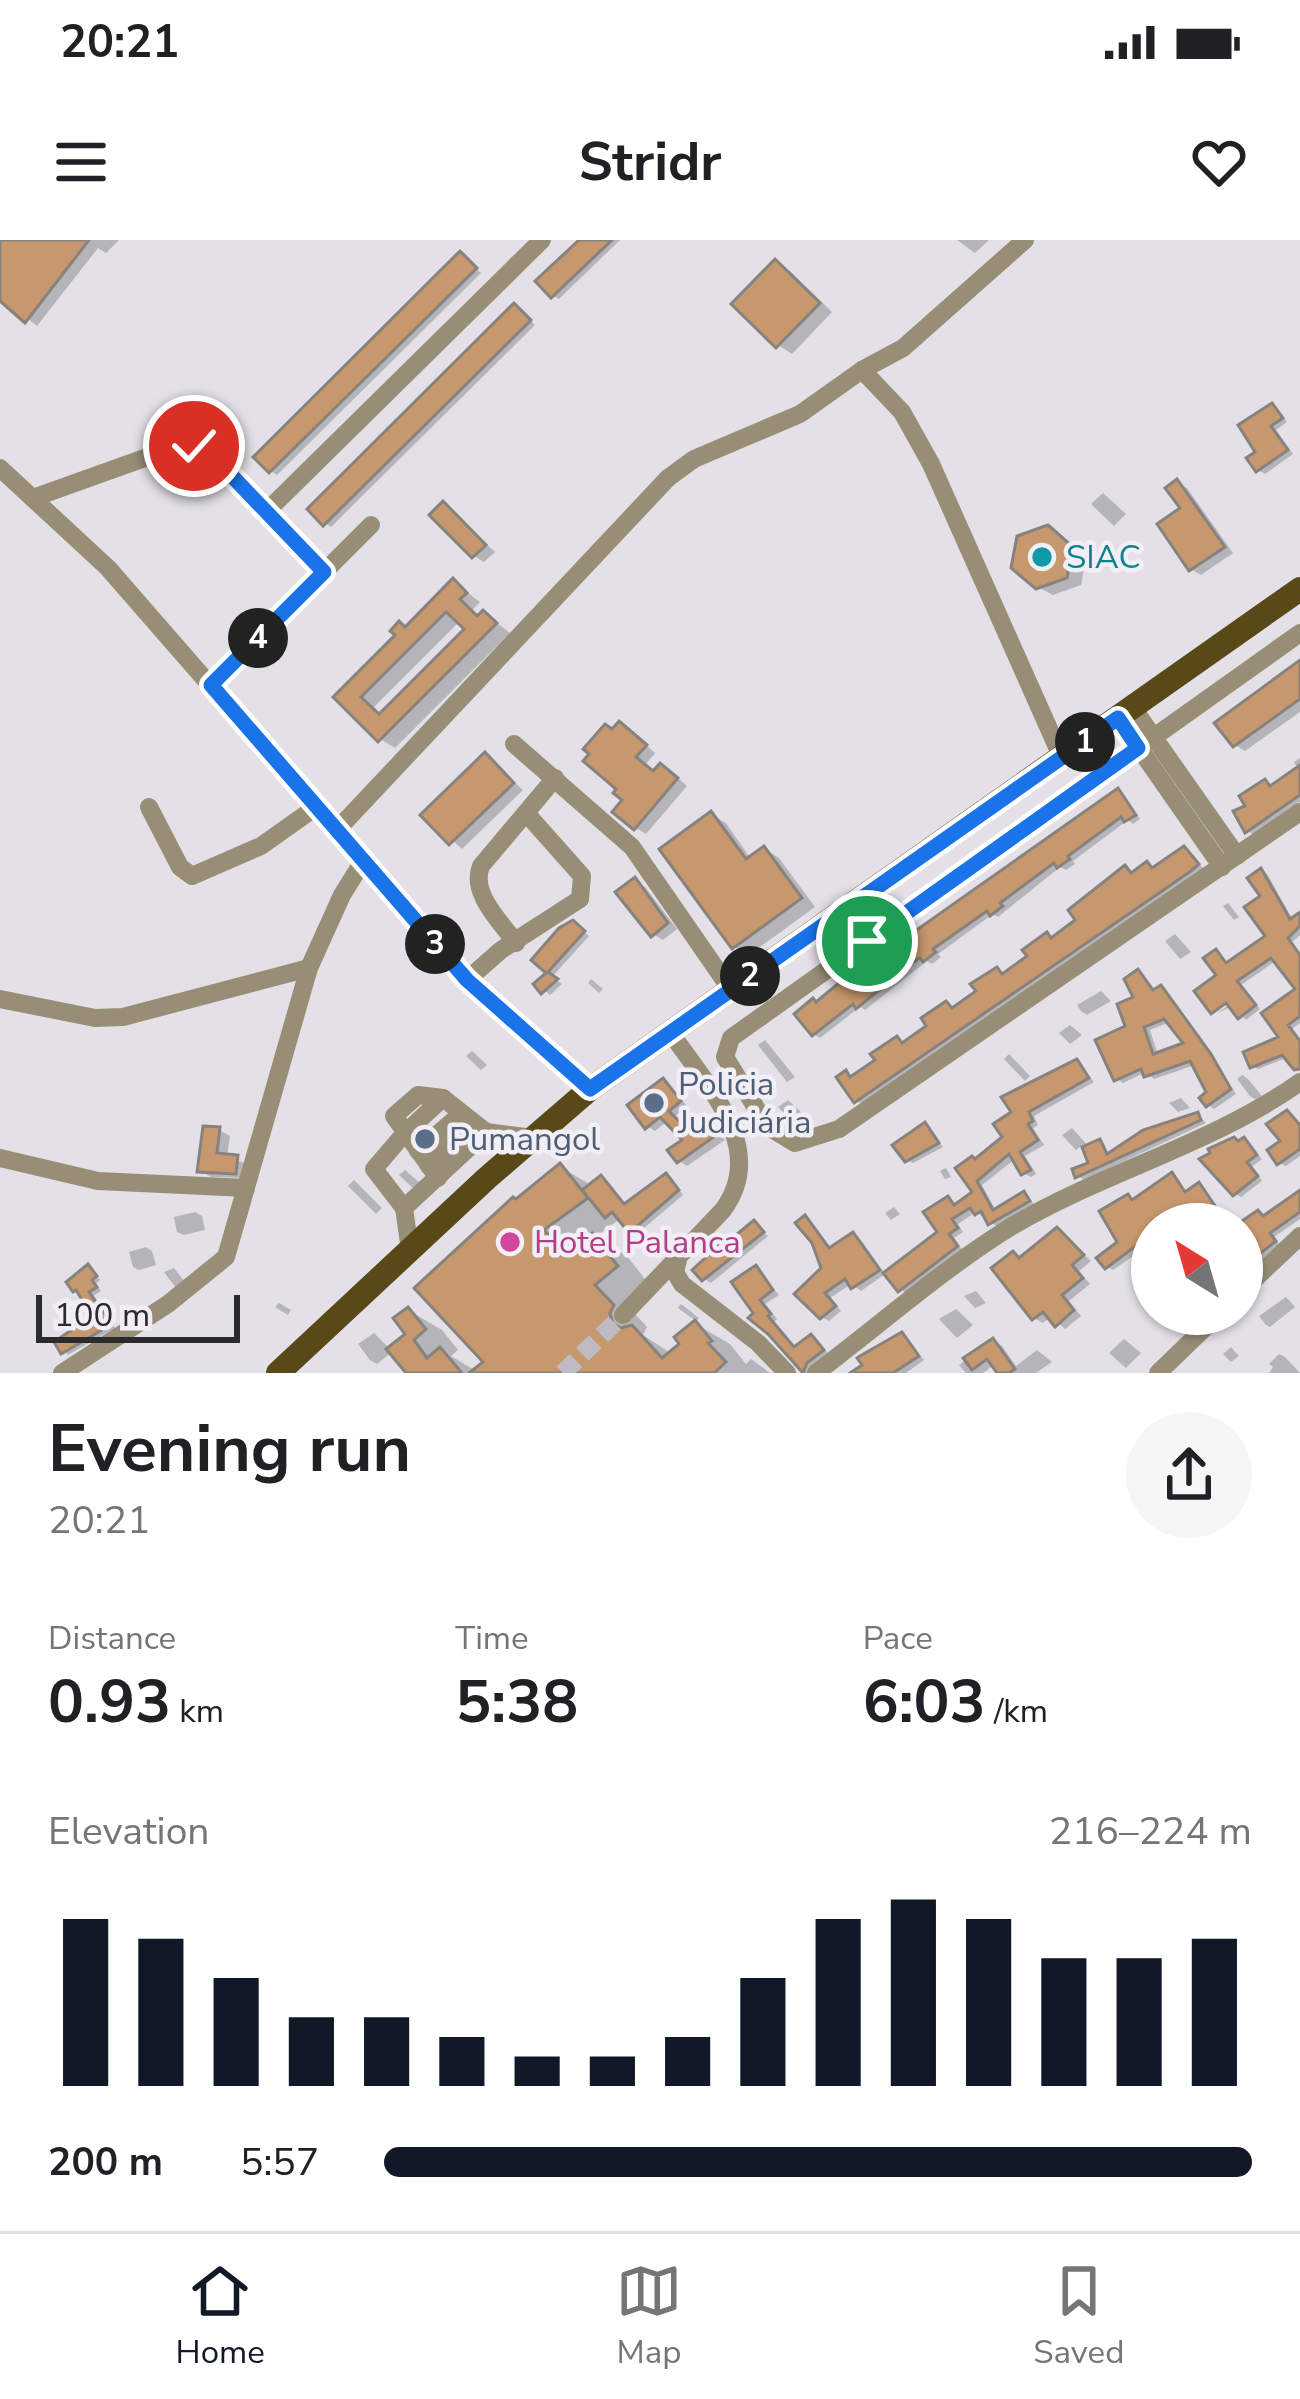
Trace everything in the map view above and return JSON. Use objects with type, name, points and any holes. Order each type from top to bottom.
[{"type":"main road","points":[[278,1373],[590,1089],[1300,589]]},
{"type":"street","points":[[267,511],[542,240]]},
{"type":"street","points":[[336,831],[668,478],[694,459],[800,415],[917,337],[1025,240]]},
{"type":"street","points":[[862,370],[902,412],[931,464],[1062,758]]},
{"type":"street","points":[[33,498],[181,445],[207,450],[324,572]]},
{"type":"street","points":[[0,468],[108,568],[467,980],[590,1089]]},
{"type":"street","points":[[211,685],[371,525]]},
{"type":"street","points":[[1300,633],[731,1038],[725,1057],[767,1126],[795,1143],[839,1130],[1300,812]]},
{"type":"street","points":[[1125,713],[1229,862]]},
{"type":"street","points":[[514,744],[632,847],[731,990]]},
{"type":"street","points":[[515,943],[479,890],[476,877],[554,778]]},
{"type":"street","points":[[149,806],[180,867],[192,876],[261,846],[316,807]]},
{"type":"street","points":[[467,980],[501,950],[580,899],[582,876],[526,813]]},
{"type":"street","points":[[62,1373],[226,1257],[309,968],[362,863]]},
{"type":"street","points":[[0,1000],[95,1018],[122,1017],[309,968]]},
{"type":"street","points":[[623,1315],[723,1210],[737,1191],[742,1172],[729,1119],[671,1033]]},
{"type":"street","points":[[816,1373],[1013,1226],[1206,1135],[1300,1082]]},
{"type":"street","points":[[428,1165],[394,1116],[418,1095],[443,1098],[474,1124],[533,1138]]},
{"type":"street","points":[[404,1208],[428,1165],[474,1124]]},
{"type":"street","points":[[404,1134],[374,1169],[404,1208],[410,1250]]},
{"type":"street","points":[[0,1158],[98,1180],[247,1188]]},
{"type":"street","points":[[1263,1271],[1300,1236]]},
{"type":"street","points":[[677,1260],[682,1284],[758,1343],[787,1373]]},
{"type":"street","points":[[1158,1373],[1197,1335]]},
{"type":"building","points":[[0,240],[89,240],[25,323],[0,301]]},
{"type":"building","points":[[579,240],[612,240],[551,298],[535,281]]},
{"type":"building","points":[[460,251],[477,268],[269,473],[253,457]]},
{"type":"building","points":[[775,259],[820,303],[776,348],[731,304]]},
{"type":"building","points":[[514,303],[531,320],[323,526],[307,509]]},
{"type":"building","points":[[1272,403],[1283,418],[1271,426],[1288,450],[1256,472],[1246,458],[1255,452],[1238,425]]},
{"type":"building","points":[[1177,479],[1225,547],[1189,571],[1157,524],[1180,508],[1165,488]]},
{"type":"building","points":[[443,501],[486,545],[472,558],[429,515]]},
{"type":"building","name":"SIAC","points":[[1048,525],[1072,546],[1067,578],[1036,589],[1011,568],[1017,536]]},
{"type":"building","points":[[453,578],[467,593],[460,599],[477,616],[483,610],[497,623],[378,742],[333,697],[395,635],[390,631],[399,621],[405,627]],"holes":[[[446,612],[464,629],[379,714],[361,697]]]},
{"type":"building","points":[[1300,660],[1300,699],[1233,747],[1214,723]]},
{"type":"building","points":[[619,721],[647,745],[636,757],[653,771],[660,763],[678,778],[634,830],[612,812],[622,800],[613,793],[616,789],[583,761],[589,754],[583,749],[605,724],[612,729]]},
{"type":"building","points":[[485,752],[514,783],[449,845],[420,815]]},
{"type":"building","points":[[1300,765],[1300,795],[1245,833],[1233,811],[1245,806],[1239,796],[1265,779],[1270,786]]},
{"type":"building","points":[[1118,788],[1136,815],[1124,822],[1121,817],[1070,859],[1057,868],[1054,863],[1000,903],[1003,906],[990,916],[987,911],[933,949],[936,952],[923,962],[920,958],[909,965],[856,1009],[853,1004],[812,1036],[794,1014],[813,998],[816,1002],[880,949],[884,953]]},
{"type":"building","points":[[711,811],[746,859],[764,846],[802,898],[732,949],[659,849]]},
{"type":"building","points":[[1184,846],[1199,864],[1191,871],[854,1103],[836,1077],[846,1070],[850,1077],[875,1060],[870,1054],[897,1036],[902,1043],[926,1026],[921,1018],[946,1001],[952,1008],[976,991],[970,984],[997,967],[1002,974],[1027,956],[1022,950],[1047,932],[1051,938],[1075,920],[1068,910],[1125,865],[1131,873],[1147,861],[1152,868]]},
{"type":"building","points":[[1261,868],[1290,919],[1300,912],[1300,926],[1288,938],[1300,955],[1300,1016],[1288,1025],[1300,1041],[1300,1069],[1294,1070],[1282,1055],[1250,1068],[1243,1052],[1278,1037],[1261,1013],[1295,989],[1271,958],[1237,981],[1256,1005],[1238,1019],[1226,1003],[1211,1014],[1194,991],[1216,975],[1203,958],[1216,949],[1226,963],[1265,936],[1244,907],[1260,896],[1247,878]]},
{"type":"building","points":[[635,877],[668,923],[651,937],[615,892]]},
{"type":"building","points":[[573,920],[585,931],[548,972],[558,979],[541,994],[533,984],[546,973],[531,960],[559,928]]},
{"type":"building","points":[[1138,969],[1153,990],[1161,985],[1231,1089],[1206,1107],[1199,1098],[1206,1092],[1190,1061],[1144,1077],[1141,1069],[1114,1081],[1095,1040],[1125,1026],[1117,1004],[1133,997],[1124,979]],"holes":[[[1164,1019],[1183,1043],[1153,1054],[1144,1027]]]},
{"type":"building","points":[[1077,1059],[1089,1078],[1029,1112],[1033,1121],[1028,1124],[1038,1140],[1020,1152],[1031,1170],[1021,1175],[1009,1154],[977,1181],[993,1210],[1024,1191],[1030,1201],[988,1225],[981,1211],[975,1215],[970,1208],[952,1219],[958,1228],[949,1234],[958,1246],[898,1292],[883,1273],[937,1232],[923,1212],[948,1196],[954,1205],[972,1192],[955,1168],[1002,1137],[993,1124],[1011,1112],[1001,1097]]},
{"type":"building","points":[[663,1078],[681,1101],[669,1111],[691,1133],[709,1121],[718,1134],[677,1163],[667,1150],[682,1140],[660,1117],[645,1129],[627,1105]]},
{"type":"building","points":[[1287,1110],[1300,1125],[1300,1149],[1277,1165],[1267,1150],[1280,1141],[1266,1124]]},
{"type":"building","points":[[1198,1112],[1201,1120],[1075,1178],[1072,1169],[1088,1163],[1082,1147],[1100,1139],[1107,1154],[1143,1130]]},
{"type":"building","points":[[925,1122],[939,1143],[905,1162],[892,1145]]},
{"type":"building","points":[[203,1126],[220,1127],[217,1153],[238,1155],[236,1174],[197,1172]]},
{"type":"building","points":[[1234,1137],[1238,1141],[1244,1137],[1257,1155],[1247,1162],[1258,1176],[1233,1196],[1199,1159],[1210,1153],[1208,1149]]},
{"type":"building","name":"Hotel Palanca","points":[[560,1163],[588,1198],[544,1230],[566,1254],[592,1233],[618,1266],[595,1285],[614,1305],[613,1324],[632,1325],[662,1358],[679,1344],[674,1337],[695,1320],[726,1362],[714,1373],[469,1373],[483,1362],[414,1288],[513,1197]]},
{"type":"building","points":[[1172,1172],[1185,1192],[1199,1182],[1213,1203],[1131,1203],[1131,1250],[1105,1269],[1096,1258],[1117,1242],[1099,1211],[1128,1194],[1132,1200]]},
{"type":"building","points":[[666,1173],[679,1190],[629,1233],[612,1212],[605,1218],[582,1190],[601,1175],[624,1204]]},
{"type":"building","points":[[1300,1190],[1300,1212],[1270,1233],[1276,1241],[1263,1251],[1263,1216]]},
{"type":"building","points":[[805,1215],[829,1248],[853,1232],[880,1270],[851,1289],[845,1279],[825,1293],[836,1306],[820,1319],[794,1294],[821,1268],[812,1243],[795,1223]]},
{"type":"building","points":[[754,1220],[764,1232],[702,1281],[692,1270]]},
{"type":"building","points":[[1057,1227],[1084,1255],[1072,1265],[1083,1278],[1062,1295],[1074,1310],[1055,1327],[1043,1312],[1032,1320],[991,1268],[1013,1251],[1019,1258]]},
{"type":"building","points":[[88,1264],[97,1276],[92,1280],[97,1287],[89,1292],[112,1324],[61,1354],[54,1342],[92,1316],[66,1282]]},
{"type":"building","points":[[756,1265],[773,1290],[760,1300],[768,1316],[794,1347],[811,1334],[824,1350],[807,1363],[803,1373],[748,1318],[753,1313],[731,1282]]},
{"type":"building","points":[[408,1307],[426,1329],[414,1340],[427,1358],[440,1347],[462,1373],[406,1373],[386,1349],[405,1334],[393,1318]]},
{"type":"building","points":[[902,1332],[919,1356],[893,1373],[850,1373],[862,1365],[857,1358]]},
{"type":"building","points":[[993,1338],[1015,1369],[1009,1373],[997,1373],[987,1359],[972,1370],[963,1358]]},
{"type":"tunnel","points":[[563,1373],[623,1315]]},
{"type":"place","name":"SIAC","points":[[1042,557]]},
{"type":"place","name":"Policia Judiciária","points":[[654,1103]]},
{"type":"place","name":"Pumangol","points":[[425,1139]]},
{"type":"place","name":"Hotel Palanca","points":[[510,1242]]},
{"type":"route","points":[[194,446],[207,450],[324,572],[211,685],[467,980],[590,1089],[1118,718],[1138,748],[867,941]]}]
